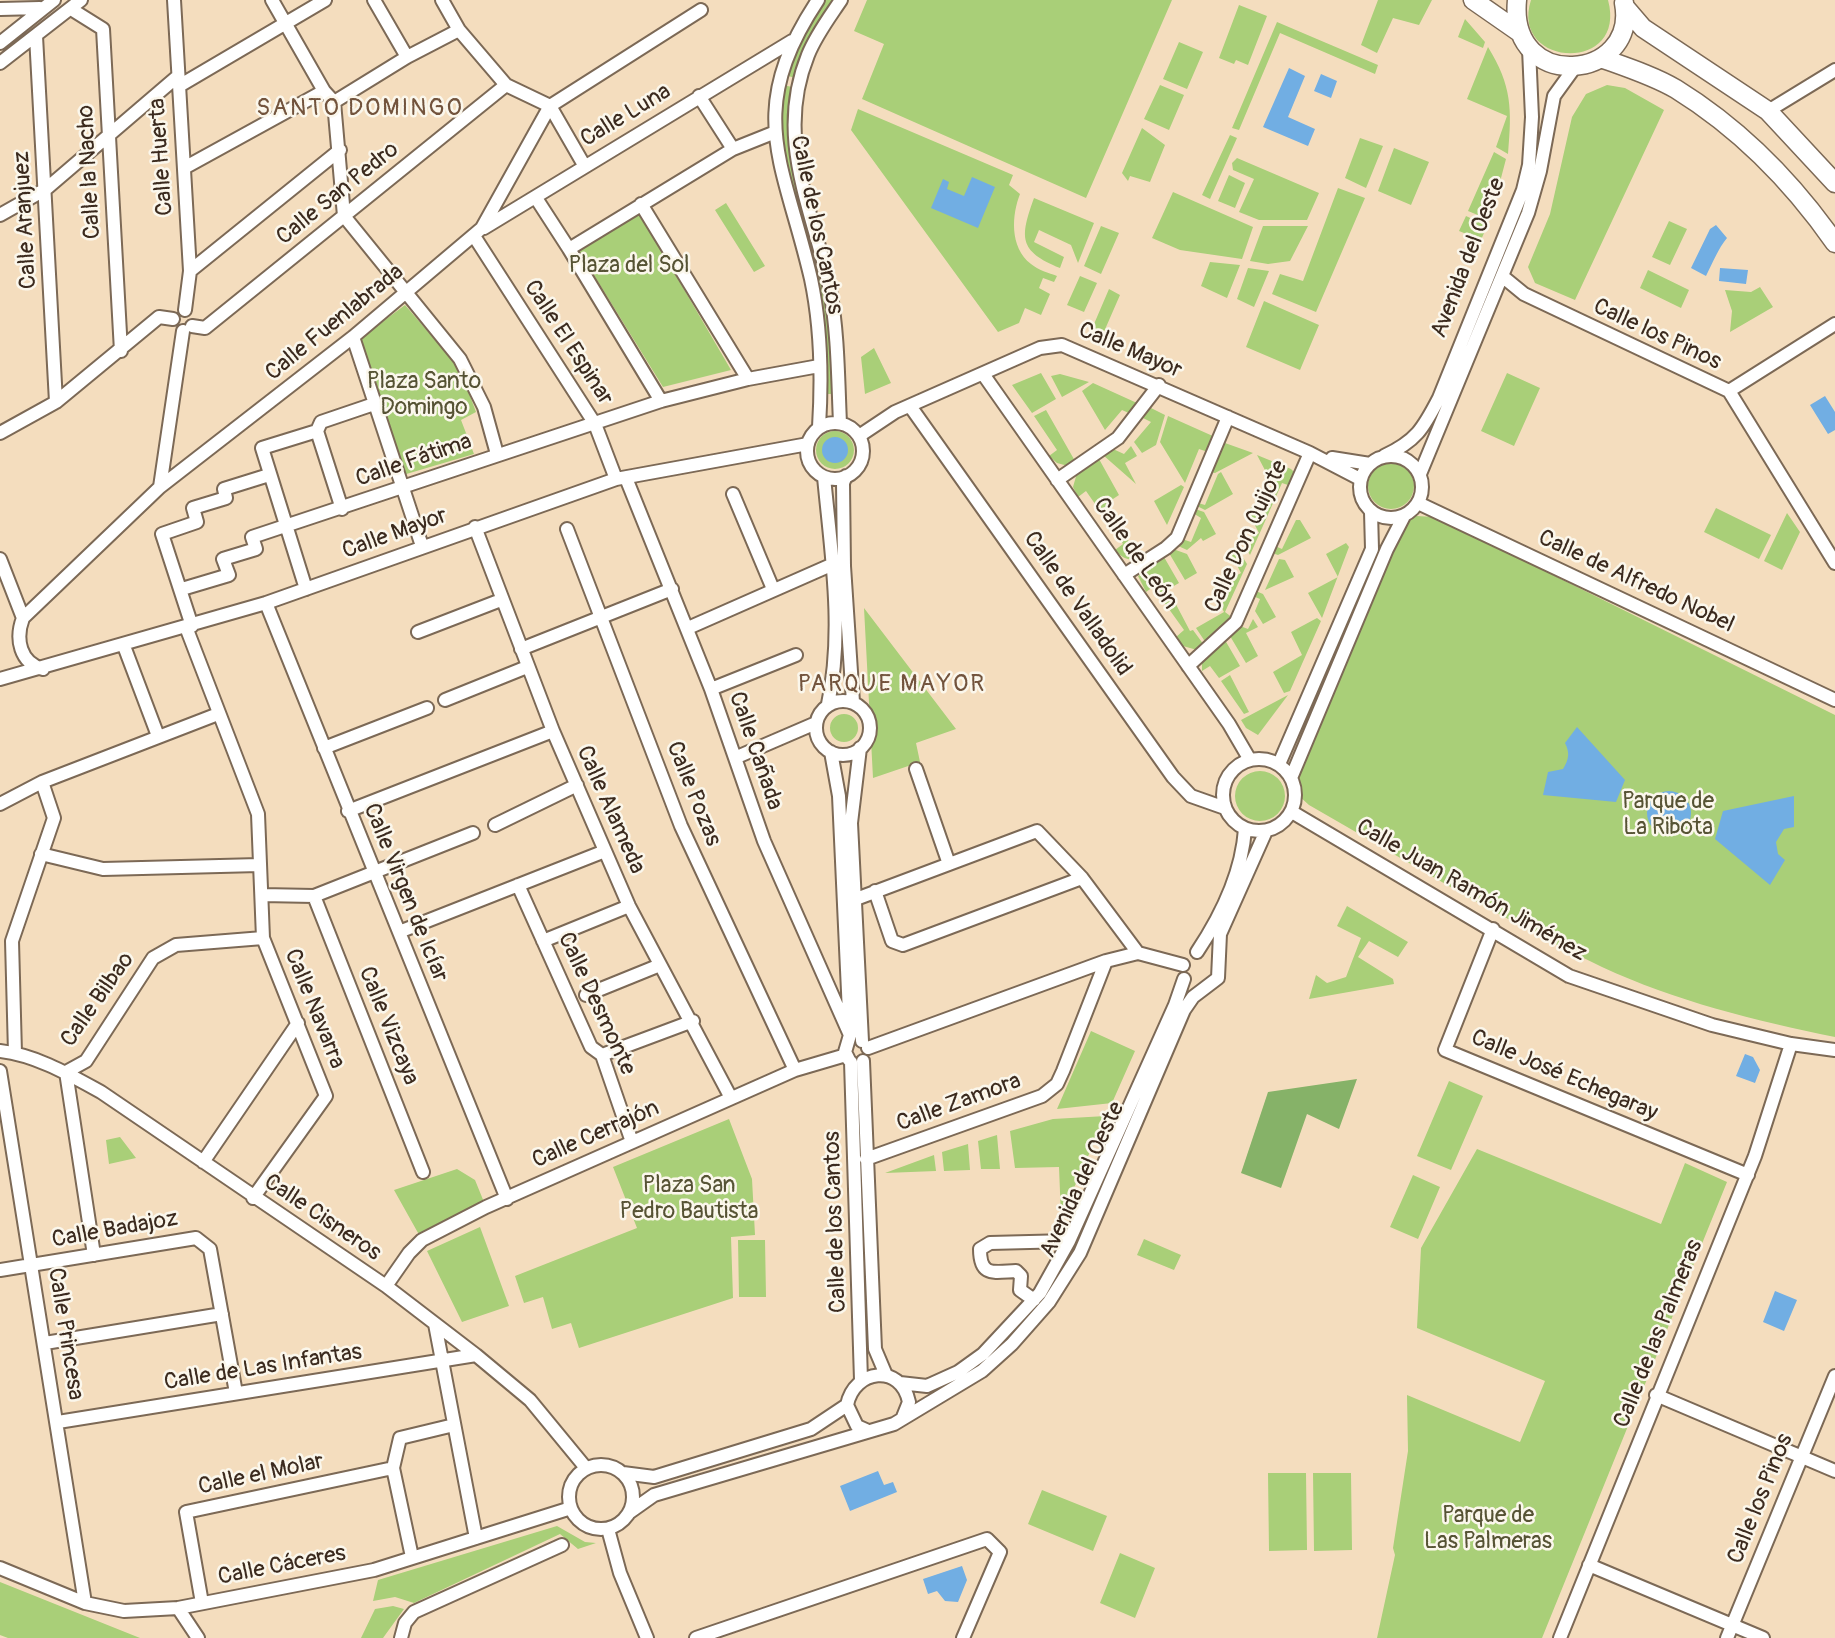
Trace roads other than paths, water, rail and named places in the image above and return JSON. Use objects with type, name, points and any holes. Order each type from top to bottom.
[{"type":"street","name":"Calle Huerta","points":[[174,0],[190,271],[185,310]]},
{"type":"street","points":[[272,0],[324,91],[334,102],[344,216],[460,359],[484,407],[497,454]]},
{"type":"street","points":[[0,215],[46,189],[109,134],[178,81],[286,24],[323,0]]},
{"type":"street","points":[[374,0],[407,57]]},
{"type":"street","points":[[442,0],[459,30],[506,85],[550,106],[584,165]]},
{"type":"street","name":"Calle de los Cantos","points":[[818,0],[792,41],[780,79],[773,133],[778,163],[811,281],[819,366],[819,428]]},
{"type":"street","name":"Calle de los Cantos","points":[[840,423],[830,291],[796,162],[793,127],[798,87],[807,56],[841,0]]},
{"type":"street","points":[[1473,0],[1518,32],[1529,49],[1542,60],[1558,66],[1575,67],[1601,58],[1620,36],[1624,4]]},
{"type":"street","points":[[1517,0],[1518,32]]},
{"type":"street","points":[[0,9],[27,10],[51,3]]},
{"type":"street","points":[[18,50],[3,36],[51,3]]},
{"type":"street","points":[[0,63],[76,4]]},
{"type":"street","name":"Calle la Nacho","points":[[76,4],[103,29],[121,351]]},
{"type":"street","points":[[1624,4],[1643,28],[1768,111],[1835,183]]},
{"type":"street","name":"Calle Fuenlabrada","points":[[23,618],[160,487],[353,337],[478,232],[550,106],[701,10]]},
{"type":"street","points":[[334,102],[407,57],[459,30]]},
{"type":"street","name":"Calle Aranjuez","points":[[36,36],[56,402]]},
{"type":"street","name":"Calle Luna","points":[[478,232],[536,198],[584,165],[792,41]]},
{"type":"street","name":"Avenida del Oeste","points":[[1384,456],[1414,439],[1430,416],[1518,208],[1529,165],[1532,133],[1529,49]]},
{"type":"street","points":[[1601,58],[1675,89],[1741,137],[1809,205],[1835,243]]},
{"type":"street","name":"Avenida del Oeste","points":[[1420,474],[1503,276],[1540,171],[1554,96],[1575,67]]},
{"type":"street","points":[[1768,111],[1835,70]]},
{"type":"street","name":"Calle San Pedro","points":[[188,329],[205,328],[506,85]]},
{"type":"street","points":[[184,168],[324,91]]},
{"type":"street","points":[[699,96],[733,149]]},
{"type":"street","points":[[569,248],[733,149],[773,133]]},
{"type":"street","points":[[190,271],[340,150]]},
{"type":"street","points":[[536,198],[661,401]]},
{"type":"street","points":[[641,204],[748,379]]},
{"type":"street","name":"Calle El Espinar","points":[[478,232],[595,424],[621,478]]},
{"type":"street","name":"Calle los Pinos","points":[[1503,276],[1524,294],[1729,391],[1835,563]]},
{"type":"street","points":[[160,487],[192,314],[185,310],[178,312],[173,319],[175,327],[188,329]]},
{"type":"street","points":[[0,433],[56,402],[159,317],[173,319]]},
{"type":"street","points":[[1729,391],[1835,324]]},
{"type":"street","points":[[353,337],[422,546]]},
{"type":"street","name":"Calle Mayor","points":[[859,436],[876,422],[909,406],[1040,348],[1062,345],[1159,385],[1310,453],[1360,479]]},
{"type":"street","name":"Calle Fátima","points":[[182,589],[229,575],[223,559],[256,549],[252,537],[661,401],[748,379],[819,366]]},
{"type":"street","name":"Calle de León","points":[[983,373],[1188,666],[1250,760]]},
{"type":"street","points":[[1057,480],[1118,438],[1159,385]]},
{"type":"street","points":[[342,509],[317,430],[321,422],[374,404]]},
{"type":"street","name":"Calle de Valladolid","points":[[909,406],[1173,777],[1191,796],[1225,807]]},
{"type":"street","points":[[1124,575],[1177,538],[1228,417]]},
{"type":"street","points":[[846,477],[824,477],[811,466],[808,444],[819,428],[840,423],[859,436],[863,453],[861,461],[843,483],[853,702]]},
{"type":"street","points":[[306,589],[262,449],[317,430]]},
{"type":"street","name":"Calle Mayor","points":[[0,679],[124,646],[266,603],[475,527],[621,478],[808,444]]},
{"type":"street","name":"Calle Mayor","points":[[1310,453],[1370,464]]},
{"type":"street","name":"Calle Don Quijote","points":[[1188,666],[1236,622],[1310,453]]},
{"type":"street","points":[[1279,764],[1372,549],[1371,512],[1361,497],[1360,479],[1370,464],[1384,456],[1408,460],[1420,474],[1422,493],[1419,503],[1404,516],[1387,549],[1291,778]]},
{"type":"street","points":[[269,475],[224,489],[226,498],[193,508],[197,522],[162,534],[182,589],[189,627],[218,714],[258,814],[262,895],[314,896],[473,833]]},
{"type":"street","points":[[737,757],[816,723],[828,704],[835,676],[831,565],[824,477]]},
{"type":"street","name":"Calle Cañada","points":[[621,478],[688,628],[737,757],[764,841],[857,1041]]},
{"type":"street","points":[[733,494],[772,589]]},
{"type":"street","name":"Calle de Alfredo Nobel","points":[[1419,503],[1835,700]]},
{"type":"street","points":[[1371,512],[1387,519],[1404,516]]},
{"type":"street","name":"Calle Alameda","points":[[475,527],[553,731],[629,906],[731,1098]]},
{"type":"street","name":"Calle Pozas","points":[[567,529],[681,826],[795,1070]]},
{"type":"street","points":[[0,558],[23,618],[18,632],[24,656],[32,666],[43,669]]},
{"type":"street","points":[[688,628],[831,565]]},
{"type":"street","points":[[521,649],[672,589]]},
{"type":"street","points":[[418,632],[501,600]]},
{"type":"street","name":"Calle Virgen de Icíar","points":[[266,603],[507,1199]]},
{"type":"street","points":[[124,646],[158,736]]},
{"type":"street","points":[[711,689],[796,655]]},
{"type":"street","points":[[445,700],[527,667]]},
{"type":"street","points":[[828,704],[845,700],[853,702],[864,711],[870,725],[866,742],[860,748],[846,754],[831,752]]},
{"type":"street","points":[[324,748],[427,708]]},
{"type":"street","points":[[0,803],[42,782],[218,714]]},
{"type":"street","points":[[816,723],[819,740],[831,752],[839,796],[857,1041],[868,1055],[853,1059],[857,1041],[856,899],[851,822],[860,748]]},
{"type":"street","points":[[348,811],[553,731]]},
{"type":"street","points":[[1250,760],[1269,760],[1279,764],[1291,778],[1295,789],[1292,812],[1276,828],[1266,831],[1245,829],[1236,824],[1225,807],[1224,784],[1230,774],[1250,760]]},
{"type":"street","points":[[916,769],[949,864]]},
{"type":"street","points":[[15,1053],[12,941],[54,818],[42,782]]},
{"type":"street","points":[[495,825],[576,785]]},
{"type":"street","name":"Calle Juan Ramón Jiménez","points":[[1292,812],[1569,976],[1712,1025],[1791,1044],[1835,1050]]},
{"type":"street","points":[[1183,965],[1197,952],[1211,930],[1243,857],[1245,829]]},
{"type":"street","points":[[856,899],[1037,831],[1082,878],[1138,953]]},
{"type":"street","points":[[1183,965],[1184,979],[1198,989],[1206,989],[1218,978],[1220,934],[1266,831]]},
{"type":"street","points":[[399,932],[605,851]]},
{"type":"street","points":[[41,854],[103,869],[259,865]]},
{"type":"street","points":[[875,891],[892,941],[903,945],[1082,878]]},
{"type":"street","name":"Calle Desmonte","points":[[518,885],[591,1047],[602,1055],[632,1142]]},
{"type":"street","name":"Calle Navarra","points":[[253,1198],[327,1096],[263,938],[262,895]]},
{"type":"street","name":"Calle Vizcaya","points":[[314,896],[423,1172]]},
{"type":"street","points":[[543,941],[629,906]]},
{"type":"street","name":"Calle José Echegaray","points":[[1493,929],[1446,1050],[1748,1175]]},
{"type":"street","name":"Calle Bilbao","points":[[94,1255],[65,1073],[86,1061],[153,958],[176,945],[263,938]]},
{"type":"street","points":[[1197,952],[1209,954],[1217,962]]},
{"type":"street","points":[[857,1041],[1138,953],[1183,965]]},
{"type":"street","name":"Calle Zamora","points":[[866,1159],[1042,1096],[1056,1084],[1063,1071],[1106,961]]},
{"type":"street","points":[[586,995],[660,965]]},
{"type":"street","name":"Avenida del Oeste","points":[[900,1382],[927,1385],[958,1372],[983,1354],[1034,1300],[1069,1241],[1175,1005],[1184,979]]},
{"type":"street","name":"Avenida del Oeste","points":[[903,1417],[982,1371],[1013,1344],[1049,1302],[1080,1253],[1184,1010],[1193,998],[1206,989]]},
{"type":"street","points":[[602,1055],[692,1021]]},
{"type":"street","points":[[203,1162],[298,1023]]},
{"type":"street","name":"Calle de las Palmeras","points":[[1560,1638],[1656,1395],[1748,1175],[1791,1044]]},
{"type":"street","name":"Calle Cisneros","points":[[0,1051],[15,1053],[65,1073],[101,1092],[386,1286],[476,1354],[530,1400],[586,1468]]},
{"type":"street","name":"Calle de los Cantos","points":[[853,1059],[866,1159],[875,1349],[886,1375]]},
{"type":"street","name":"Calle de los Cantos","points":[[853,1059],[862,1380]]},
{"type":"street","name":"Calle Cerrajón","points":[[386,1286],[409,1253],[422,1240],[795,1070],[853,1059]]},
{"type":"street","name":"Calle Princesa","points":[[0,1071],[85,1603]]},
{"type":"street","name":"Calle Badajoz","points":[[0,1270],[196,1238],[211,1249],[236,1393]]},
{"type":"street","name":"Avenida del Oeste","points":[[1034,1300],[1020,1290],[1021,1276],[1016,1271],[993,1272],[983,1269],[979,1249],[990,1243],[1069,1241]]},
{"type":"street","points":[[45,1343],[222,1314]]},
{"type":"street","points":[[435,1324],[476,1538]]},
{"type":"street","name":"Calle de Las Infantas","points":[[58,1422],[476,1354]]},
{"type":"street","points":[[886,1375],[900,1382],[909,1402],[903,1417],[880,1429],[866,1430],[654,1495],[630,1512],[617,1526],[608,1529],[590,1528],[582,1523],[571,1508],[569,1490],[573,1481],[586,1468],[605,1465],[622,1473],[654,1476],[800,1433],[832,1418],[847,1405],[849,1396],[862,1380],[886,1375]]},
{"type":"street","name":"Calle los Pinos","points":[[1727,1638],[1835,1376]]},
{"type":"street","points":[[1656,1395],[1835,1471]]},
{"type":"street","points":[[847,1405],[857,1426],[866,1430]]},
{"type":"street","points":[[412,1557],[393,1468],[400,1438],[454,1425]]},
{"type":"street","name":"Calle el Molar","points":[[202,1603],[186,1512],[393,1468]]},
{"type":"street","points":[[622,1473],[633,1491],[630,1512]]},
{"type":"street","name":"Calle Cáceres","points":[[0,1568],[85,1603],[124,1611],[178,1608],[374,1570],[571,1508]]},
{"type":"street","points":[[608,1529],[620,1573],[647,1638]]},
{"type":"street","points":[[696,1638],[986,1539],[1000,1552],[963,1638]]},
{"type":"street","points":[[401,1638],[405,1622],[414,1612],[562,1545]]},
{"type":"street","points":[[1589,1565],[1763,1638]]},
{"type":"street","points":[[178,1608],[198,1638]]},
{"type":"water","points":[[1289,68],[1305,76],[1288,117],[1315,129],[1308,146],[1263,127]]},
{"type":"water","points":[[1321,74],[1337,81],[1331,98],[1314,91]]},
{"type":"water","points":[[972,177],[995,187],[978,228],[931,208],[943,179],[949,182],[947,189],[964,196]]},
{"type":"water","points":[[1716,225],[1727,238],[1706,276],[1691,268],[1710,229]]},
{"type":"water","points":[[1720,268],[1748,270],[1746,284],[1719,281]]},
{"type":"water","points":[[1825,396],[1835,412],[1835,430],[1828,434],[1810,405]]},
{"type":"water","points":[[835,437],[845,440],[848,450],[845,460],[835,463],[825,460],[822,450],[825,440]]},
{"type":"water","points":[[1577,727],[1625,780],[1616,802],[1543,795],[1548,772],[1563,769],[1568,759],[1565,743]]},
{"type":"water","points":[[1669,791],[1684,798],[1691,813],[1684,828],[1669,835],[1654,828],[1647,813],[1654,798]]},
{"type":"water","points":[[1794,796],[1794,827],[1784,829],[1776,842],[1778,854],[1785,860],[1770,885],[1715,839],[1723,811]]},
{"type":"water","points":[[1745,1054],[1753,1057],[1760,1070],[1755,1083],[1736,1076]]},
{"type":"water","points":[[1775,1291],[1797,1300],[1784,1331],[1763,1322]]},
{"type":"water","points":[[878,1471],[884,1485],[893,1482],[897,1492],[850,1511],[840,1486]]},
{"type":"water","points":[[962,1566],[967,1580],[958,1602],[945,1601],[937,1591],[928,1594],[923,1579]]},
{"type":"district","name":"SANTO DOMINGO","points":[[360,109]]},
{"type":"district","name":"PARQUE MAYOR","points":[[892,685]]},
{"type":"park label","name":"Plaza del Sol","points":[[629,266]]},
{"type":"park label","name":"Plaza Santo Domingo","points":[[424,395]]},
{"type":"park label","name":"Parque de La Ribota","points":[[1668,815]]},
{"type":"park label","name":"Plaza San Pedro Bautista","points":[[689,1199]]},
{"type":"park label","name":"Parque de Las Palmeras","points":[[1488,1529]]}]
